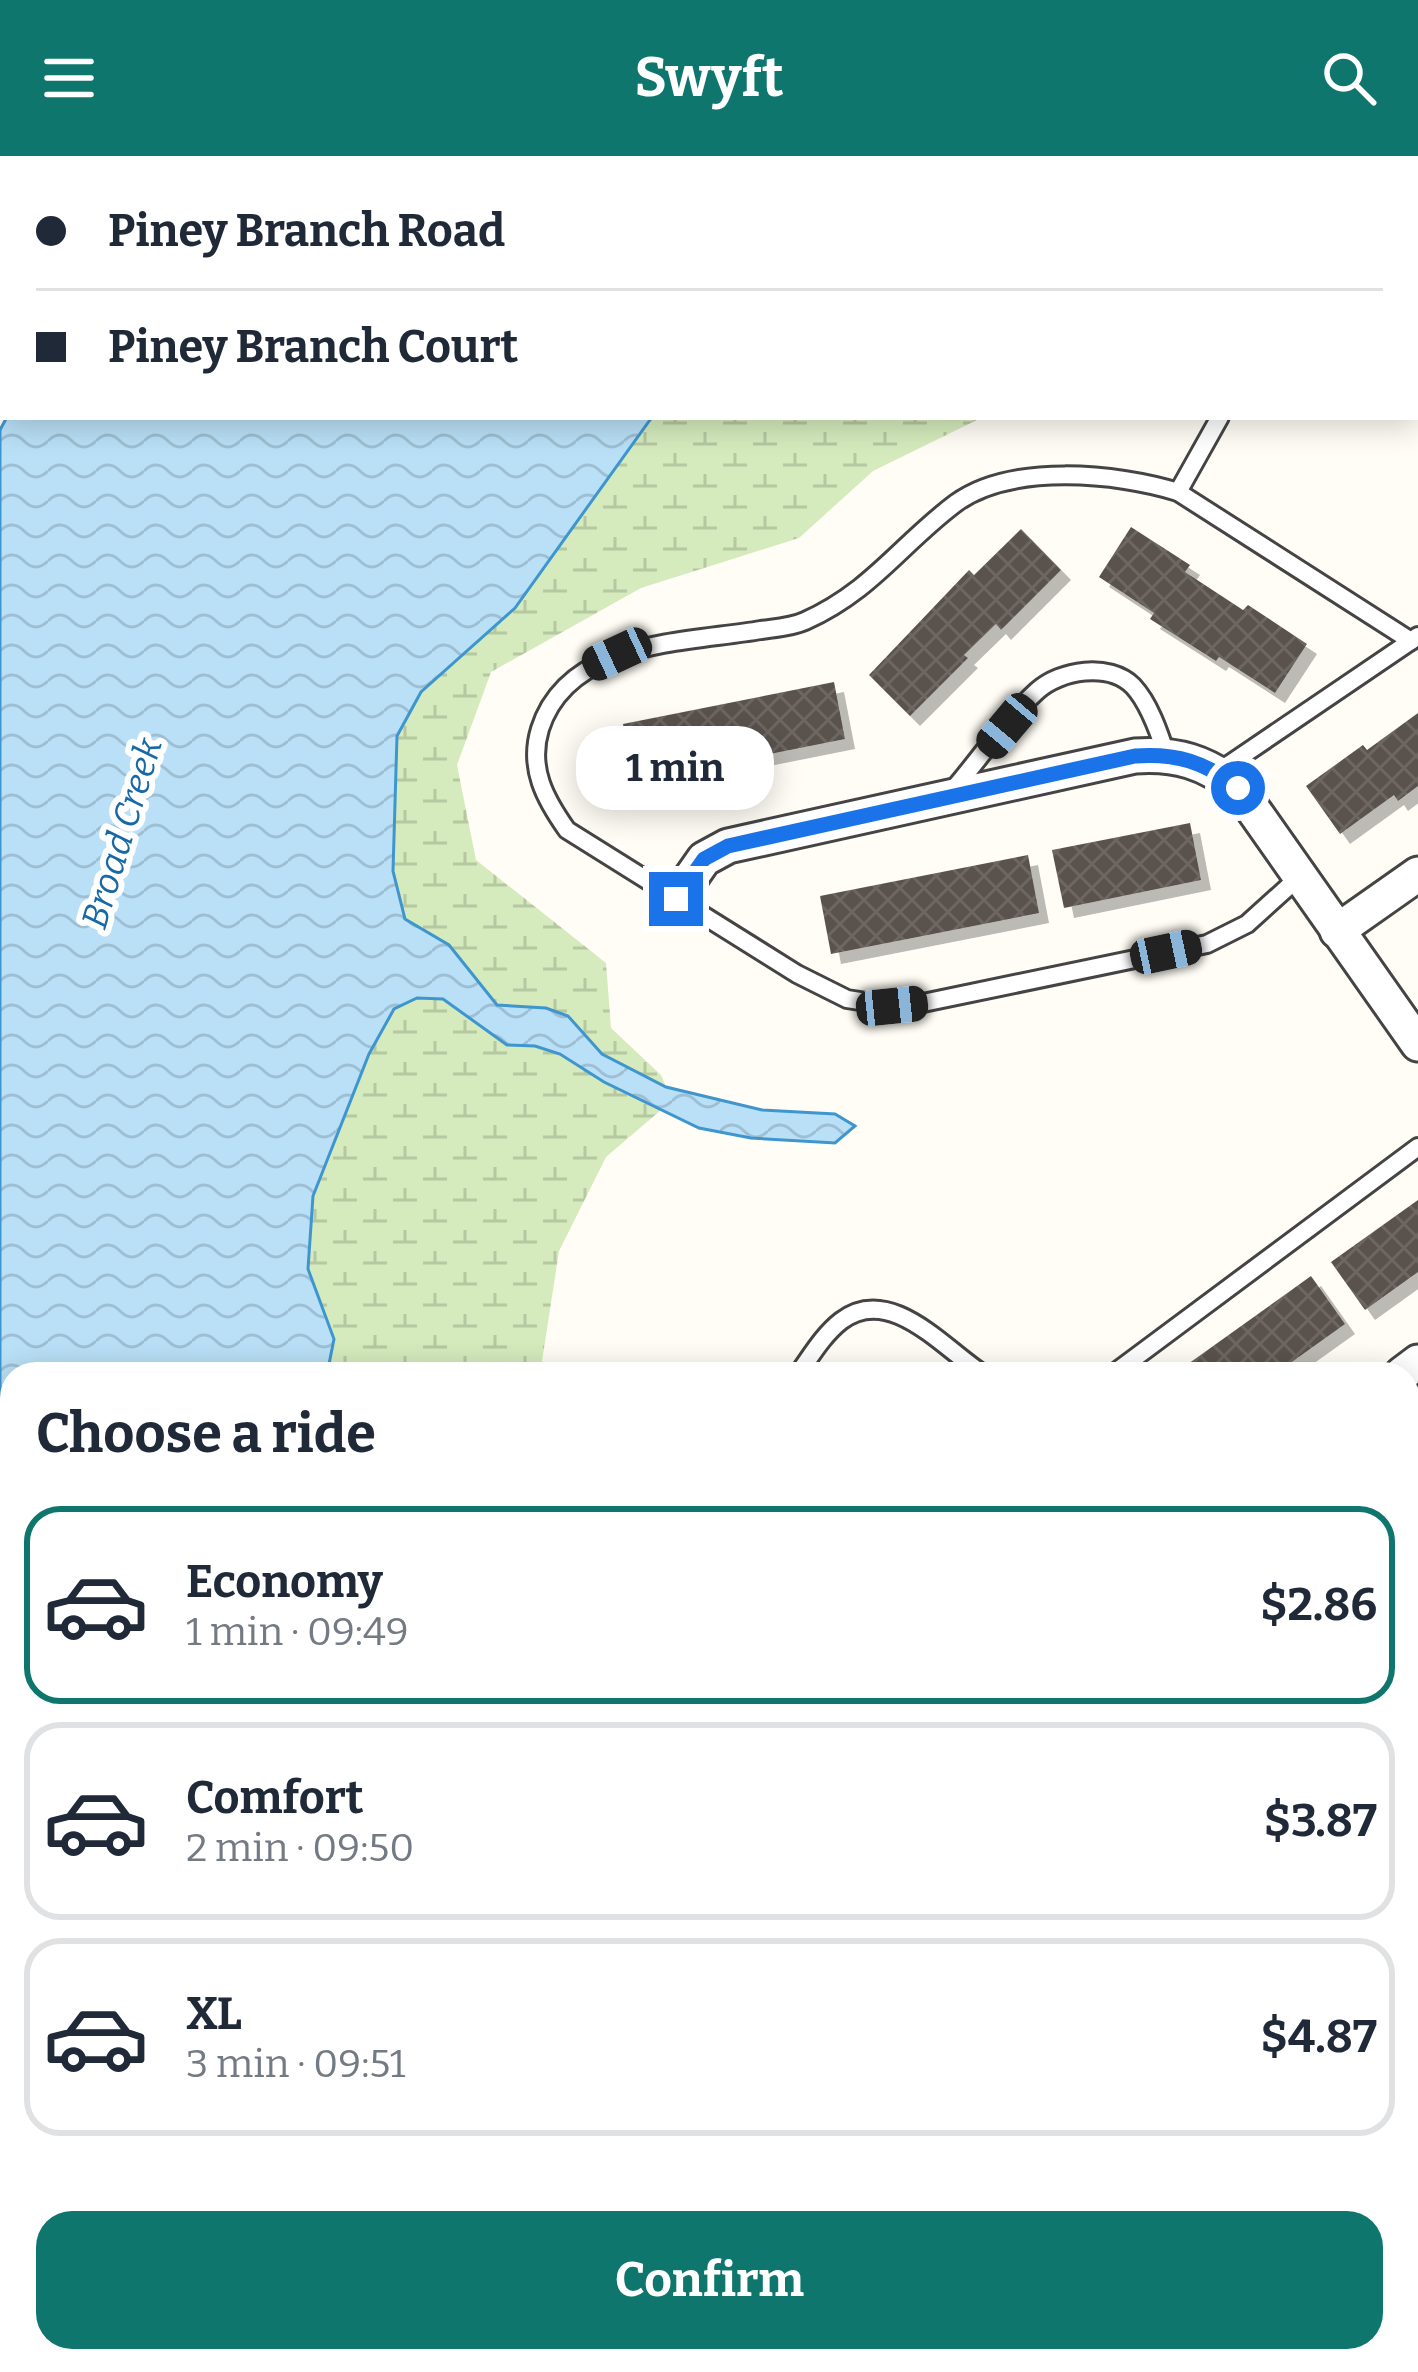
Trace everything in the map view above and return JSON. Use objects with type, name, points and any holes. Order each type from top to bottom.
[{"type":"street","points":[[676,899],[704,859],[728,846],[1135,756],[1166,754],[1218,772],[1238,788],[1418,1044]]},
{"type":"street","points":[[1337,931],[1418,874]]},
{"type":"lane","points":[[1178,492],[1218,420]]},
{"type":"lane","points":[[1218,772],[1414,638],[1178,492],[1137,479],[1103,476],[1003,482],[973,492],[874,580],[800,624],[617,654],[588,668],[562,689],[544,717],[537,741],[537,771],[546,800],[567,830],[847,999],[892,1006],[1207,944],[1247,924],[1299,877]]},
{"type":"lane","points":[[947,797],[1038,690],[1060,677],[1086,671],[1106,674],[1135,688],[1166,754]]},
{"type":"lane","points":[[1129,1362],[1418,1147]]},
{"type":"lane","points":[[809,1362],[843,1319],[860,1311],[883,1309],[904,1316],[967,1362]]},
{"type":"green space","points":[[650,420],[977,420],[873,471],[799,538],[641,588],[491,672],[457,765],[476,860],[606,963],[611,1028],[661,1075],[666,1087],[602,1054],[568,1016],[546,1008],[497,1005],[449,945],[405,919],[393,871],[397,736],[421,692],[515,608]]},
{"type":"green space","points":[[417,998],[443,999],[507,1045],[535,1046],[560,1054],[661,1110],[606,1157],[559,1251],[542,1362],[329,1362],[333,1339],[308,1270],[313,1196],[369,1054],[394,1009]]},
{"type":"water","name":"Broad Creek","points":[[5,420],[650,420],[515,608],[421,692],[397,736],[393,871],[405,919],[449,945],[497,1005],[546,1008],[568,1016],[602,1054],[666,1087],[762,1110],[835,1114],[855,1126],[835,1143],[751,1138],[699,1128],[604,1082],[560,1054],[535,1046],[507,1045],[443,999],[417,998],[394,1009],[369,1054],[313,1196],[308,1269],[334,1339],[329,1362],[0,1362],[0,430]]},
{"type":"building","points":[[1131,527],[1190,565],[1185,572],[1243,610],[1248,605],[1307,644],[1275,693],[1150,619],[1154,613],[1099,577]]},
{"type":"building","points":[[1021,529],[1061,570],[1001,630],[996,624],[910,716],[869,675],[969,570],[974,575]]},
{"type":"building","points":[[834,682],[845,739],[634,781],[623,724]]},
{"type":"building","points":[[1418,713],[1418,786],[1398,801],[1394,795],[1340,834],[1306,786]]},
{"type":"building","points":[[1190,823],[1201,880],[1064,908],[1052,850]]},
{"type":"building","points":[[1028,855],[1039,913],[831,954],[820,896]]},
{"type":"building","points":[[1418,1200],[1418,1272],[1365,1310],[1331,1262]]},
{"type":"building","points":[[1311,1276],[1345,1324],[1292,1362],[1191,1362]]},
{"type":"route","points":[[676,899],[704,859],[728,846],[1135,756],[1185,758],[1218,772],[1238,788]]}]
